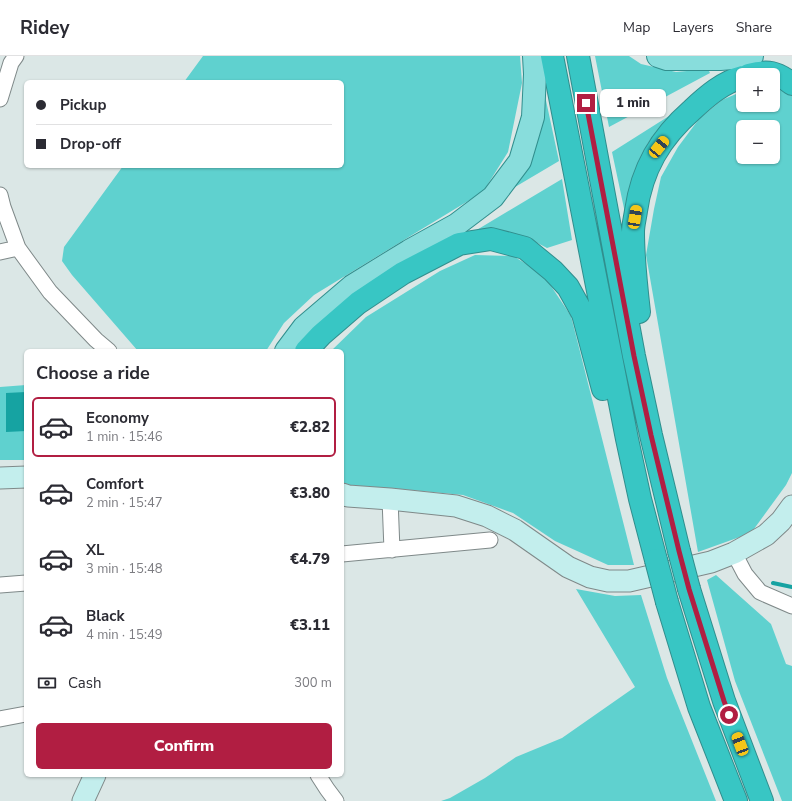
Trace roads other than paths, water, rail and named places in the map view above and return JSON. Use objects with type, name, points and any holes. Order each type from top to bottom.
[{"type":"highway","points":[[552,56],[640,499],[667,602],[700,706],[736,801]]},
{"type":"highway","points":[[578,56],[634,356],[679,551],[689,589],[724,701],[762,801]]},
{"type":"highway","points":[[780,76],[792,84]]},
{"type":"highway","points":[[651,435],[655,409],[642,330],[633,256],[633,231],[642,183],[650,162],[659,147],[688,113],[720,87],[736,79]]},
{"type":"highway","points":[[308,349],[321,335],[358,303],[403,274],[459,244],[491,239],[525,248],[553,271],[568,287],[583,314],[612,420],[627,439]]},
{"type":"main road","points":[[287,349],[304,326],[352,286],[408,251],[456,225],[493,197],[520,161],[531,124],[533,116],[535,74],[534,56]]},
{"type":"main road","points":[[658,56],[667,59],[720,59],[752,56]]},
{"type":"main road","points":[[792,67],[792,74]]},
{"type":"main road","points":[[0,478],[24,476]]},
{"type":"main road","points":[[344,496],[456,506],[487,516],[515,530],[568,567],[590,577],[608,581],[629,581],[710,562],[734,553],[766,535],[781,521],[792,506]]},
{"type":"main road","points":[[83,801],[94,777]]},
{"type":"street","points":[[0,99],[11,62],[16,56]]},
{"type":"street","points":[[0,195],[18,248],[50,292],[96,340],[107,349]]},
{"type":"street","points":[[0,252],[18,248]]},
{"type":"street","points":[[390,499],[392,550]]},
{"type":"street","points":[[344,554],[490,540]]},
{"type":"street","points":[[734,553],[745,574],[760,592],[792,606]]},
{"type":"street","points":[[0,585],[24,583]]},
{"type":"street","points":[[0,719],[24,714]]},
{"type":"street","points":[[319,777],[336,801]]},
{"type":"waterway","points":[[773,583],[792,587]]}]
